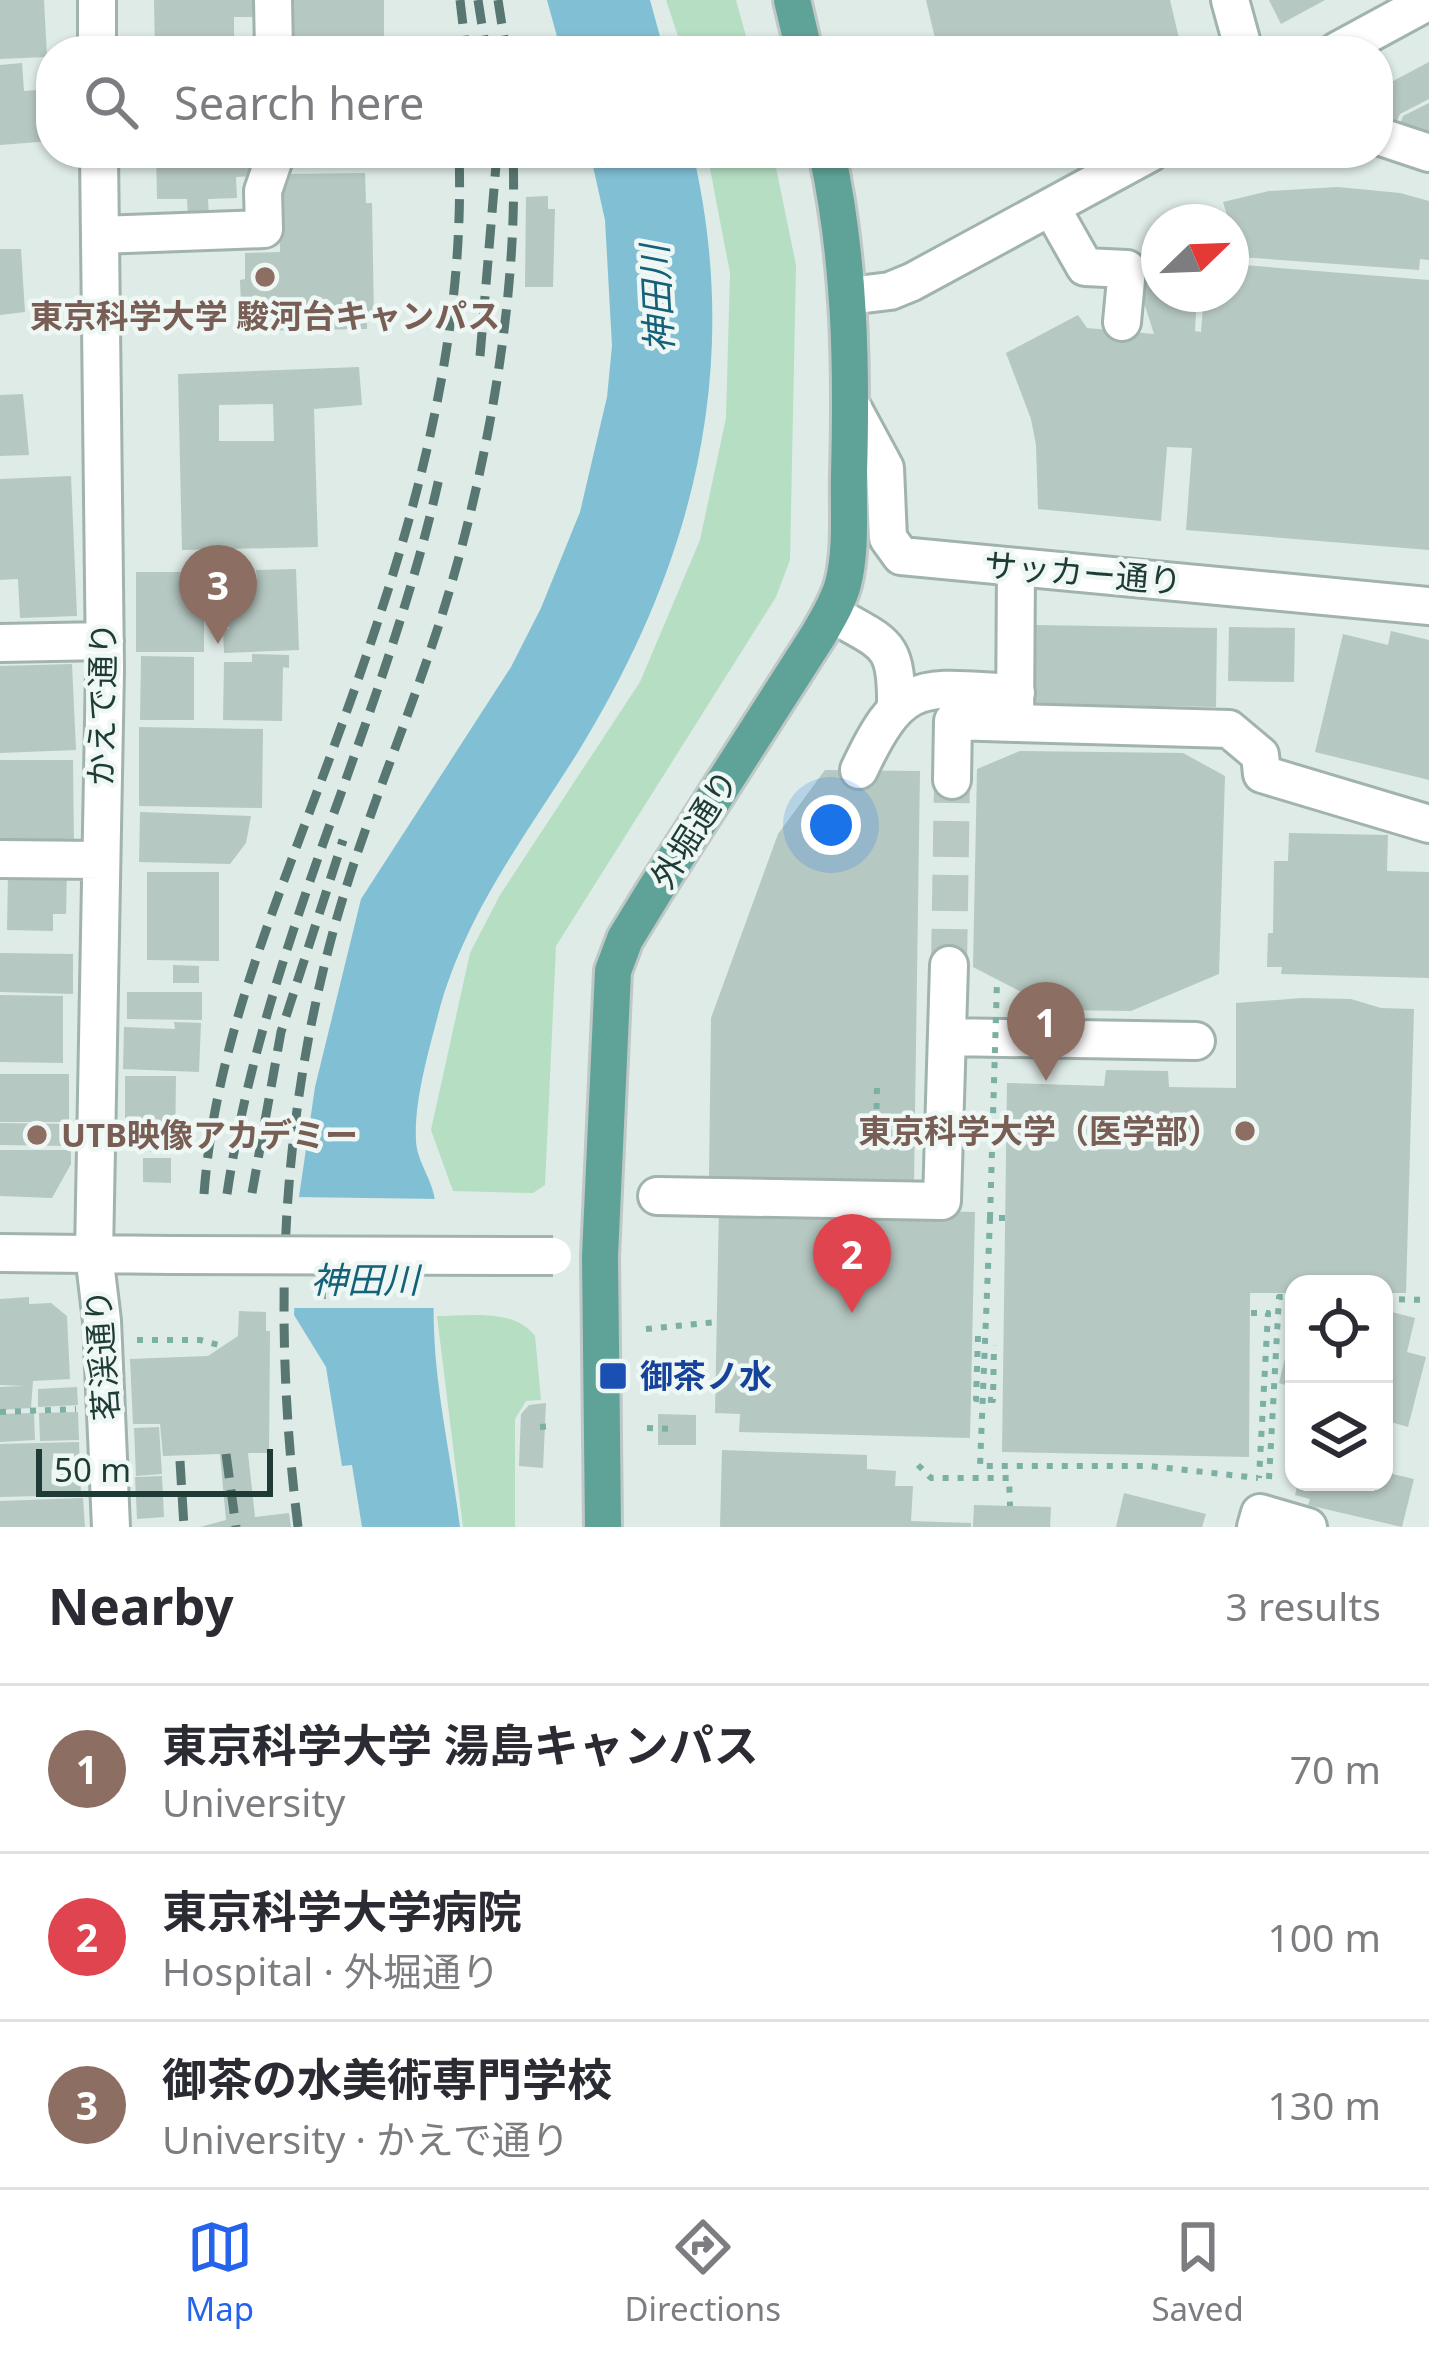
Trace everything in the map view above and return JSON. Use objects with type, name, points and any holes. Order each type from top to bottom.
[{"type":"main road","points":[[792,0],[800,36]]},
{"type":"main road","name":"外堀通り","points":[[602,1527],[600,1256],[610,985],[618,953],[831,613],[847,560],[849,296],[830,168]]},
{"type":"street","points":[[97,0],[97,36]]},
{"type":"street","points":[[273,0],[274,36]]},
{"type":"street","points":[[1230,0],[1240,36]]},
{"type":"street","points":[[1365,36],[1429,1]]},
{"type":"street","points":[[1393,141],[1429,153]]},
{"type":"street","name":"かえで通り","points":[[94,1254],[104,641],[98,168]]},
{"type":"street","points":[[100,235],[264,229],[263,191],[271,168]]},
{"type":"street","points":[[849,296],[890,291],[912,282],[1122,168]]},
{"type":"street","points":[[1051,207],[1084,267],[1127,268],[1122,322]]},
{"type":"street","name":"サッカー通り","points":[[851,405],[885,468],[888,538],[892,550],[901,556],[1429,606]]},
{"type":"street","points":[[1016,567],[1016,708]]},
{"type":"street","points":[[831,613],[889,649],[896,664],[896,706],[859,770]]},
{"type":"street","points":[[0,644],[104,641]]},
{"type":"street","points":[[896,706],[924,690],[1016,708],[1229,729],[1260,755],[1262,775],[1429,824]]},
{"type":"street","points":[[952,780],[953,721],[1016,708]]},
{"type":"street","points":[[0,859],[99,860]]},
{"type":"street","points":[[657,1196],[943,1201],[949,964]]},
{"type":"street","points":[[947,1037],[1196,1041]]},
{"type":"street","points":[[0,1253],[600,1256]]},
{"type":"street","name":"茗渓通り","points":[[94,1254],[102,1321],[111,1527]]},
{"type":"street","points":[[1261,1499],[1308,1527]]},
{"type":"path","points":[[997,981],[980,1466],[1149,1466],[1261,1499]]},
{"type":"path","points":[[877,1088],[876,1133],[994,1134]]},
{"type":"path","points":[[990,1218],[1006,1218]]},
{"type":"path","points":[[1261,1499],[1279,1297],[1285,1297]]},
{"type":"path","points":[[1393,1299],[1429,1300]]},
{"type":"path","points":[[1251,1312],[1278,1314]]},
{"type":"path","points":[[1261,1499],[1268,1313]]},
{"type":"path","points":[[646,1329],[717,1322]]},
{"type":"path","points":[[977,1336],[976,1400],[992,1400],[994,1345]]},
{"type":"path","points":[[138,1340],[200,1340],[223,1346]]},
{"type":"path","points":[[0,1412],[86,1409]]},
{"type":"path","points":[[540,1427],[555,1426]]},
{"type":"path","points":[[647,1428],[677,1429]]},
{"type":"path","points":[[918,1465],[931,1478],[1009,1478],[1010,1506]]},
{"type":"green space","points":[[666,0],[736,0],[746,36],[678,36]]},
{"type":"green space","points":[[710,168],[776,168],[796,265],[790,560],[776,597],[556,946],[545,1185],[533,1193],[453,1191],[431,1130],[470,953],[500,895],[640,682],[700,540],[726,418],[730,273]]},
{"type":"green space","points":[[437,1316],[503,1317],[535,1336],[541,1400],[526,1401],[515,1419],[515,1527],[463,1527]]},
{"type":"water","points":[[547,0],[650,0],[660,36],[557,36]]},
{"type":"water","name":"神田川","points":[[593,168],[696,168],[707,233],[712,312],[709,389],[697,464],[678,538],[652,610],[578,752],[479,911],[449,979],[422,1078],[416,1141],[435,1201],[435,1354],[460,1527],[362,1527],[352,1465],[342,1466],[326,1367],[294,1315],[299,1197],[315,1087],[361,899],[511,667],[580,512],[607,397],[612,346],[605,220]]},
{"type":"pier","points":[[293,1197],[441,1199],[440,1308],[288,1308]]},
{"type":"building","points":[[0,0],[44,0],[46,36],[36,36],[36,57],[0,59]]},
{"type":"building","points":[[154,0],[260,0],[260,17],[234,17],[234,36],[155,36]]},
{"type":"building","points":[[292,0],[384,0],[384,36],[292,36]]},
{"type":"building","points":[[926,0],[1170,0],[1178,36],[934,36]]},
{"type":"building","points":[[1269,0],[1325,0],[1281,24]]},
{"type":"building","points":[[1429,62],[1429,99],[1400,114],[1396,123],[1393,122],[1393,81]]},
{"type":"building","points":[[22,63],[24,91],[36,90],[36,142],[0,145],[0,65]]},
{"type":"building","points":[[1429,103],[1429,136],[1399,127],[1403,116]]},
{"type":"building","points":[[156,168],[252,168],[252,176],[236,177],[237,198],[208,199],[209,217],[188,217],[187,199],[157,199]]},
{"type":"building","points":[[365,173],[366,203],[372,203],[374,320],[367,320],[367,329],[242,331],[240,280],[245,279],[245,253],[280,252],[279,189],[284,174]]},
{"type":"building","points":[[1338,187],[1429,201],[1429,260],[1420,259],[1419,270],[1249,258],[1249,204],[1223,202],[1269,191]]},
{"type":"building","points":[[548,196],[548,209],[555,209],[553,287],[525,287],[526,197]]},
{"type":"building","points":[[0,249],[21,249],[25,312],[0,315]]},
{"type":"building","points":[[1249,265],[1429,280],[1429,550],[1186,530],[1192,448],[1167,447],[1161,521],[1038,509],[1031,419],[1006,353],[1078,315],[1087,328],[1154,334],[1147,312],[1196,312],[1195,331],[1201,332],[1203,312],[1249,312]]},
{"type":"building","points":[[359,367],[362,405],[314,409],[318,547],[182,550],[178,374]],"holes":[[[273,404],[274,441],[219,441],[219,405]]]},
{"type":"building","points":[[23,394],[29,455],[0,456],[0,395]]},
{"type":"building","points":[[71,476],[77,616],[20,618],[18,579],[0,580],[0,479]]},
{"type":"building","points":[[296,569],[299,650],[224,653],[223,629],[229,629],[227,580],[257,579],[256,570]]},
{"type":"building","points":[[136,572],[215,572],[215,598],[204,598],[204,652],[136,652]]},
{"type":"building","points":[[1035,625],[1217,628],[1216,707],[1033,704]]},
{"type":"building","points":[[1229,627],[1295,628],[1294,682],[1228,681]]},
{"type":"building","points":[[1391,631],[1429,640],[1429,780],[1315,752],[1343,634],[1388,645]]},
{"type":"building","points":[[252,654],[289,655],[289,668],[283,667],[282,721],[223,720],[224,662],[252,662]]},
{"type":"building","points":[[141,656],[194,657],[194,720],[140,720]]},
{"type":"building","points":[[72,664],[76,750],[0,753],[0,666]]},
{"type":"building","points":[[139,727],[263,729],[262,808],[139,806]]},
{"type":"building","points":[[1020,751],[1183,753],[1225,776],[1219,974],[1131,1011],[1056,1010],[973,967],[977,769]]},
{"type":"building","points":[[0,760],[73,760],[74,848],[0,848]]},
{"type":"building","points":[[825,770],[920,771],[914,1182],[709,1178],[711,1018],[778,834]]},
{"type":"building","points":[[140,812],[251,816],[246,843],[230,864],[139,862]]},
{"type":"building","points":[[1289,833],[1388,835],[1387,871],[1429,872],[1429,978],[1281,974],[1282,967],[1267,967],[1268,933],[1273,933],[1274,861],[1288,861]]},
{"type":"building","points":[[8,872],[67,873],[66,914],[53,914],[53,931],[7,930]]},
{"type":"building","points":[[147,872],[219,872],[219,961],[147,960]]},
{"type":"building","points":[[0,953],[73,954],[73,994],[0,992]]},
{"type":"building","points":[[173,965],[199,966],[199,983],[173,983]]},
{"type":"building","points":[[127,992],[202,992],[202,1020],[127,1019]]},
{"type":"building","points":[[0,995],[63,996],[63,1063],[0,1062]]},
{"type":"building","points":[[1351,999],[1381,1008],[1414,1009],[1406,1293],[1393,1293],[1393,1275],[1285,1275],[1285,1293],[1250,1293],[1249,1457],[1002,1452],[1007,1083],[1104,1086],[1106,1070],[1168,1071],[1169,1087],[1236,1088],[1236,1003]]},
{"type":"building","points":[[174,1022],[201,1023],[199,1072],[123,1069],[124,1027],[175,1029]]},
{"type":"building","points":[[0,1074],[69,1074],[69,1122],[0,1122]]},
{"type":"building","points":[[125,1076],[176,1076],[175,1152],[150,1152],[150,1135],[125,1134]]},
{"type":"building","points":[[0,1123],[72,1124],[72,1146],[0,1145]]},
{"type":"building","points":[[0,1150],[71,1150],[71,1164],[52,1198],[0,1196]]},
{"type":"building","points":[[143,1158],[171,1158],[171,1183],[143,1182]]},
{"type":"building","points":[[719,1205],[975,1212],[970,1438],[739,1432],[740,1414],[715,1413]]},
{"type":"building","points":[[29,1297],[29,1304],[51,1303],[67,1316],[70,1379],[33,1381],[31,1408],[0,1410],[0,1387],[25,1386],[0,1385],[0,1299]]},
{"type":"building","points":[[239,1311],[266,1312],[266,1331],[270,1331],[269,1453],[248,1453],[255,1517],[289,1513],[291,1527],[200,1527],[226,1520],[220,1454],[163,1456],[160,1424],[133,1424],[130,1359],[208,1356],[238,1336]]},
{"type":"building","points":[[1393,1312],[1415,1318],[1407,1352],[1426,1357],[1408,1427],[1393,1423]]},
{"type":"building","points":[[77,1387],[78,1405],[38,1407],[38,1389]]},
{"type":"building","points":[[546,1403],[543,1468],[519,1466],[521,1414],[529,1405]]},
{"type":"building","points":[[78,1412],[79,1440],[40,1441],[39,1413]]},
{"type":"building","points":[[34,1413],[35,1440],[0,1442],[0,1414]]},
{"type":"building","points":[[658,1414],[696,1415],[696,1445],[658,1445]]},
{"type":"building","points":[[159,1427],[162,1474],[136,1476],[134,1428]]},
{"type":"building","points":[[79,1442],[81,1495],[0,1497],[0,1444]]},
{"type":"building","points":[[722,1450],[867,1455],[867,1469],[896,1471],[895,1486],[913,1486],[911,1521],[971,1523],[971,1527],[720,1527]]},
{"type":"building","points":[[1393,1474],[1414,1479],[1402,1527],[1308,1505],[1310,1499],[1295,1495],[1296,1491],[1393,1491]]},
{"type":"building","points":[[162,1476],[164,1517],[137,1519],[135,1477]]},
{"type":"building","points":[[1124,1493],[1206,1514],[1202,1527],[1116,1527]]},
{"type":"building","points":[[83,1498],[85,1527],[0,1527],[0,1501]]},
{"type":"building","points":[[974,1505],[1051,1507],[1050,1527],[973,1527]]},
{"type":"tunnel","points":[[949,965],[952,780]]},
{"type":"railway","points":[[460,0],[464,36]]},
{"type":"railway","points":[[478,0],[484,36]]},
{"type":"railway","points":[[498,0],[504,36]]},
{"type":"railway","points":[[204,1194],[218,1094],[244,998],[369,649],[418,487],[450,322],[459,168]]},
{"type":"railway","points":[[480,356],[496,168]]},
{"type":"railway","points":[[298,1527],[284,1310],[299,1094],[341,904],[438,629],[466,532],[499,370],[511,259],[513,168]]},
{"type":"railway","points":[[227,1194],[268,1010],[389,655],[440,474]]},
{"type":"railway","points":[[252,1193],[281,1032],[343,840]]},
{"type":"railway","points":[[226,1454],[236,1527]]},
{"type":"railway","points":[[180,1461],[184,1527]]},
{"type":"place","name":"東京科学大学 駿河台キャンパス","points":[[265,277]]},
{"type":"place","name":"御茶の水美術専門学校","points":[[218,644]]},
{"type":"place","name":"東京科学大学 湯島キャンパス","points":[[1046,1081]]},
{"type":"place","name":"東京科学大学（医学部）","points":[[1245,1131]]},
{"type":"place","name":"UTB映像アカデミー","points":[[37,1135]]},
{"type":"place","name":"東京科学大学病院","points":[[852,1313]]},
{"type":"place","name":"御茶ノ水","points":[[613,1376]]}]
